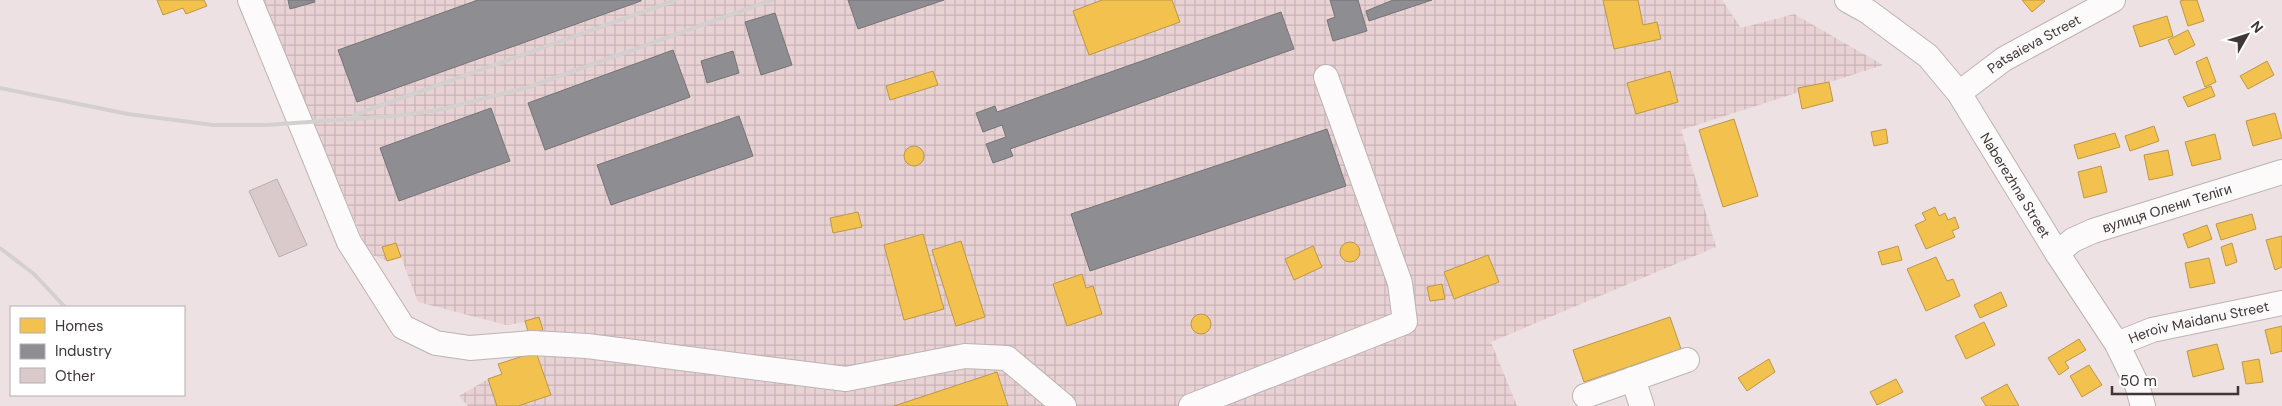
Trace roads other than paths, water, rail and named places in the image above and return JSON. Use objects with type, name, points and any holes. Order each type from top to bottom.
[{"type":"street","points":[[250,0],[349,242],[403,327],[436,343],[470,348],[532,343],[587,346],[846,379],[965,356],[1006,358],[1064,406]]},
{"type":"street","name":"Naberezhna Street","points":[[1847,0],[1867,11],[1928,56],[1959,93],[2057,253],[2117,344],[2137,385],[2142,406]]},
{"type":"street","name":"Patsaieva Street","points":[[1959,93],[2004,59],[2113,0]]},
{"type":"street","points":[[1191,406],[1405,322],[1400,282],[1326,77]]},
{"type":"street","name":"вулиця Олени Теліги","points":[[2057,253],[2073,240],[2093,231],[2282,172]]},
{"type":"street","name":"Heroiv Maidanu Street","points":[[2117,344],[2152,330],[2282,303]]},
{"type":"street","points":[[1585,396],[1687,360]]},
{"type":"street","points":[[1633,379],[1642,406]]},
{"type":"railway","points":[[354,115],[676,0]]},
{"type":"railway","points":[[0,88],[128,114],[213,125],[266,125],[395,116],[439,110],[529,87],[772,0]]},
{"type":"railway","points":[[0,248],[34,274],[64,306]]}]
